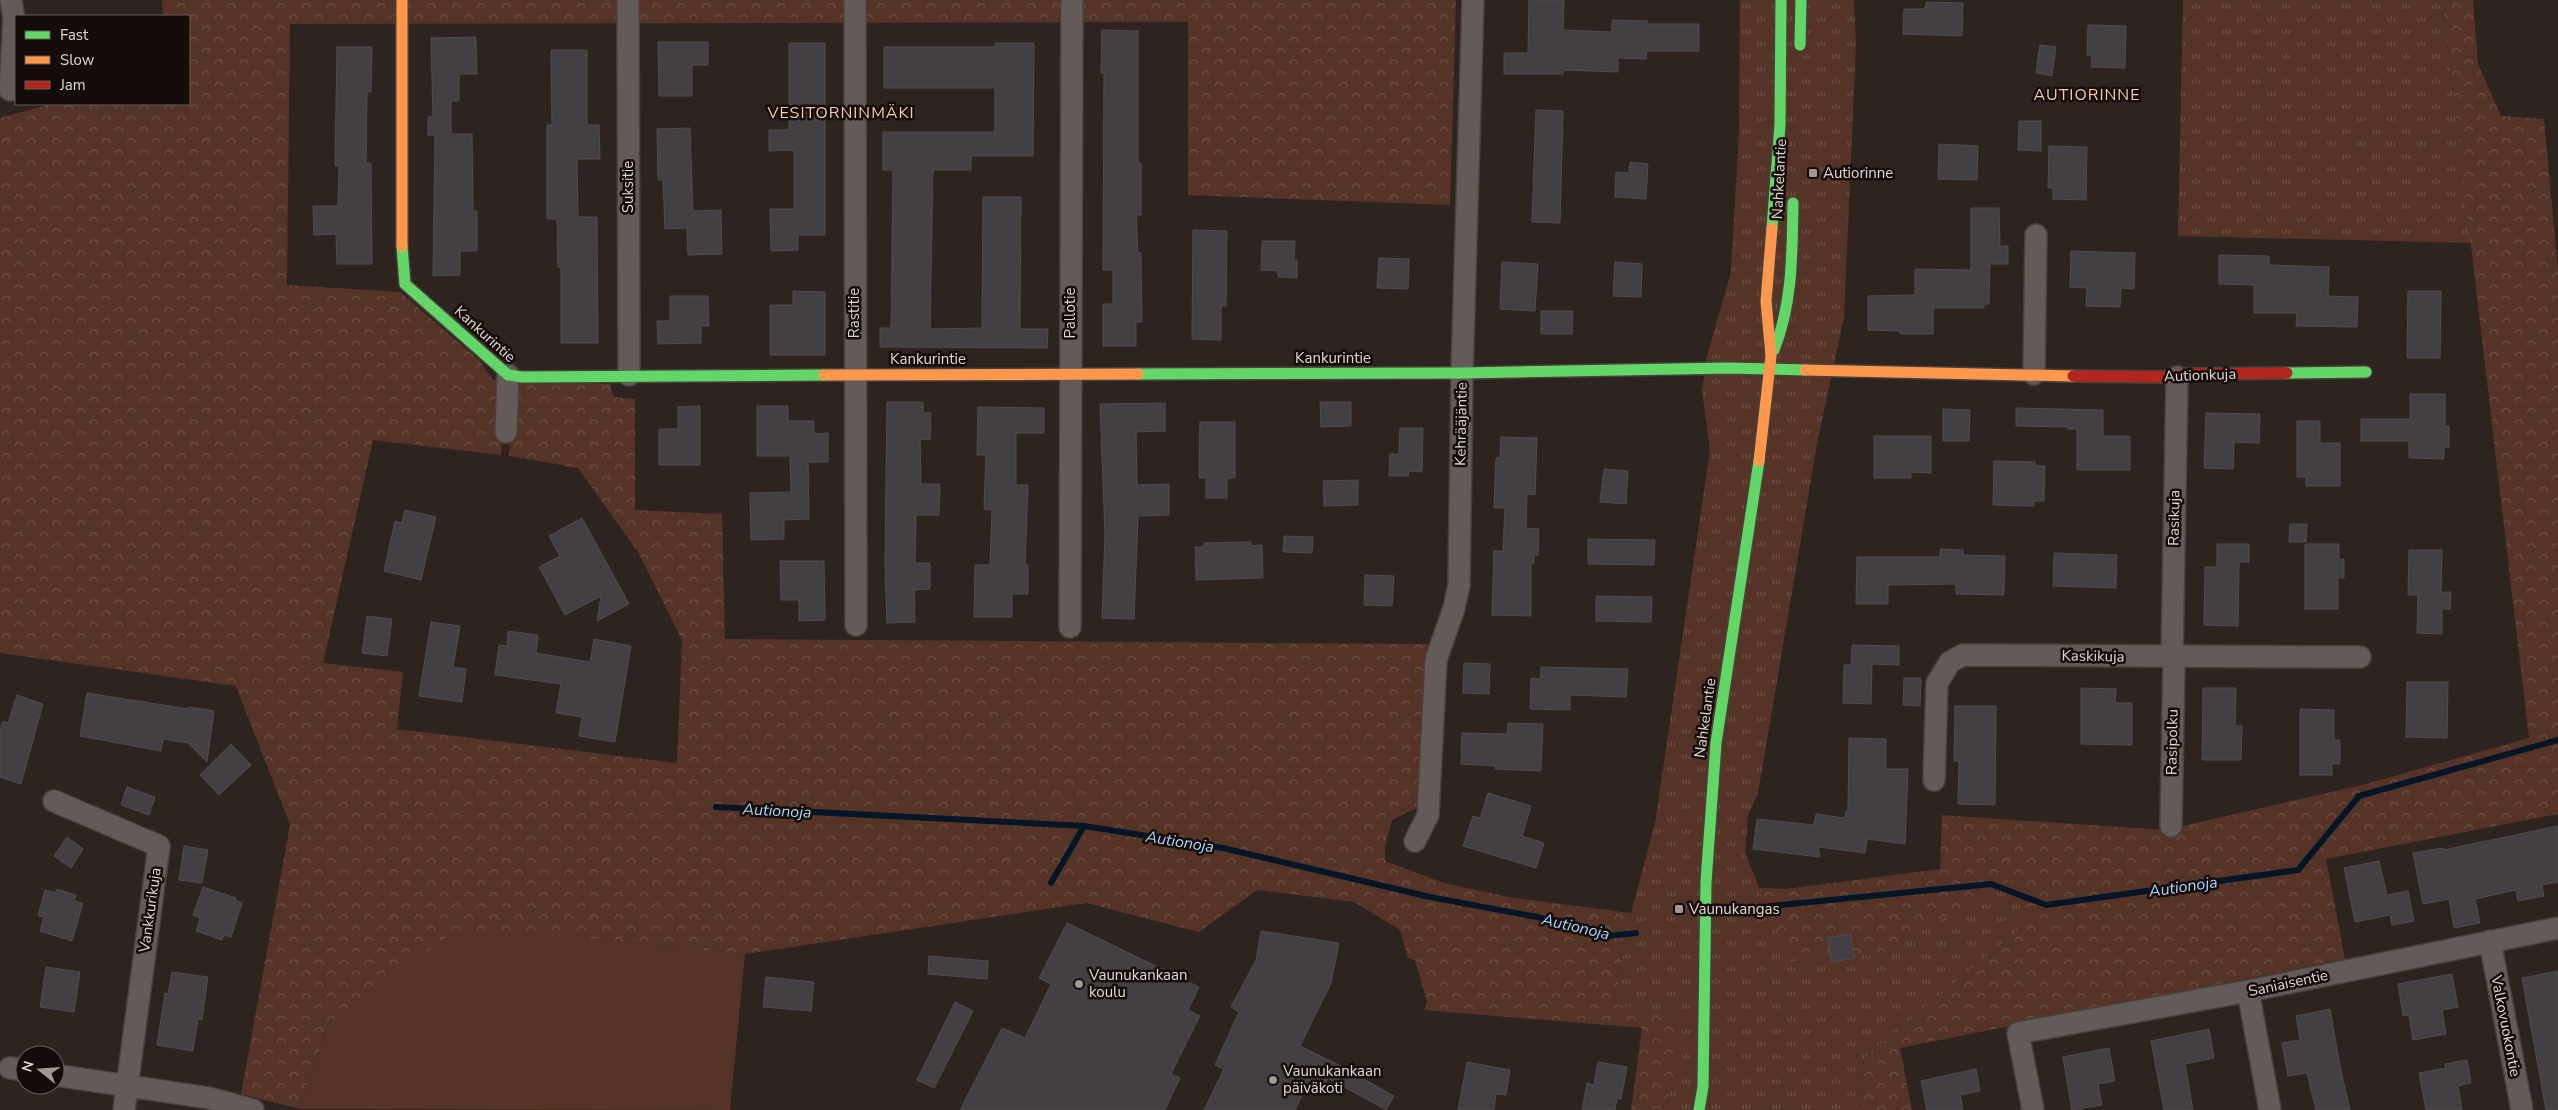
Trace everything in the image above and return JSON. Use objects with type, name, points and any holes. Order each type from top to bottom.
[{"type":"street","points":[[10,0],[14,18],[10,90]]},
{"type":"street","name":"Kankurintie","points":[[402,0],[402,268],[405,284],[497,363],[508,375],[522,377],[629,374],[1462,373],[1769,369]]},
{"type":"street","name":"Suksitie","points":[[628,0],[629,374]]},
{"type":"street","name":"Rastitie","points":[[856,0],[854,374],[856,625]]},
{"type":"street","name":"Pallotie","points":[[1070,626],[1072,0]]},
{"type":"street","name":"Kehrääjäntie","points":[[1415,841],[1428,815],[1436,660],[1454,608],[1458,585],[1473,0]]},
{"type":"street","name":"Nahkelantie","points":[[1699,1110],[1703,1087],[1702,1041],[1706,882],[1715,752],[1760,455],[1771,356],[1766,301],[1780,125],[1781,0]]},
{"type":"street","points":[[1799,58],[1801,0]]},
{"type":"street","name":"Nahkelantie","points":[[1771,356],[1781,336],[1788,304],[1794,195]]},
{"type":"street","points":[[2034,374],[2036,235]]},
{"type":"street","name":"Autionkuja","points":[[1769,369],[1882,373],[2177,377],[2186,374],[2366,372]]},
{"type":"street","points":[[506,432],[508,375]]},
{"type":"street","name":"Rasikuja","points":[[2173,657],[2177,377]]},
{"type":"street","name":"Kaskikuja","points":[[1934,780],[1937,683],[1950,662],[1963,655],[2360,657]]},
{"type":"street","name":"Rasipolku","points":[[2171,826],[2173,657]]},
{"type":"street","name":"Vankkurikuja","points":[[54,801],[159,846],[124,1110]]},
{"type":"street","name":"Saniaisentie","points":[[2033,1110],[2018,1033],[2248,991],[2558,928]]},
{"type":"street","name":"Valkovuokontie","points":[[2490,941],[2522,1110]]},
{"type":"street","points":[[2248,991],[2270,1110]]},
{"type":"street","points":[[65,1077],[209,1098],[253,1110]]},
{"type":"street","name":"Nahkelantie","points":[[1703,1087],[1711,1110]]},
{"type":"green space","points":[[162,0],[1456,0],[1450,205],[1188,195],[1188,22],[290,24],[287,285],[400,292],[480,361],[492,379],[504,381],[501,455],[373,440],[323,663],[403,672],[397,729],[677,763],[682,640],[638,552],[578,468],[509,456],[513,382],[610,384],[614,397],[635,399],[635,510],[722,514],[725,639],[1428,644],[1422,781],[1416,808],[1392,820],[1385,846],[1385,861],[1444,883],[1514,898],[1631,913],[1614,1004],[1677,1015],[1677,1059],[1666,1110],[1631,1110],[1642,1028],[1424,1010],[1427,1002],[1415,960],[1408,958],[1400,930],[1354,902],[1257,890],[1199,932],[1086,903],[745,954],[582,938],[328,1024],[300,1109],[241,1094],[290,825],[236,686],[0,653],[0,118],[47,105],[190,105],[190,15],[163,15]]},
{"type":"green space","points":[[1740,0],[1854,0],[1856,44],[1844,317],[1817,444],[1758,793],[1748,816],[1745,853],[1790,962],[1883,953],[2012,878],[2026,924],[1864,1058],[1860,1110],[1666,1110],[1677,1059],[1677,1015],[1614,1004],[1631,913],[1655,823],[1710,450],[1702,391],[1707,356],[1731,272],[1739,131]]},
{"type":"green space","points":[[2183,0],[2442,0],[2471,243],[2178,236]]},
{"type":"green space","points":[[2442,0],[2473,0],[2478,64],[2501,116],[2544,119],[2558,270],[2558,814],[2326,859],[2345,959],[1900,1048],[1912,1110],[1860,1110],[1864,1058],[2025,924],[2012,879],[1883,953],[1790,962],[1758,888],[1786,889],[1940,869],[1942,815],[2165,830],[2362,785],[2529,738]]},
{"type":"green space","points":[[454,932],[582,938],[745,954],[730,1110],[300,1109],[328,1024]]},
{"type":"building","points":[[1529,0],[1564,0],[1563,30],[1612,32],[1612,20],[1648,21],[1647,24],[1699,24],[1699,51],[1647,51],[1646,59],[1618,58],[1618,72],[1563,70],[1563,74],[1504,74],[1504,53],[1528,53]]},
{"type":"building","points":[[1926,2],[1963,3],[1962,36],[1903,34],[1904,9],[1925,9]]},
{"type":"building","points":[[2088,25],[2126,26],[2125,68],[2091,67],[2092,55],[2087,55]]},
{"type":"building","points":[[1102,30],[1138,31],[1138,163],[1141,163],[1141,215],[1136,215],[1138,253],[1141,253],[1142,322],[1136,322],[1136,346],[1103,346],[1103,304],[1113,304],[1113,270],[1103,270],[1104,73],[1101,73]]},
{"type":"building","points":[[476,37],[477,74],[459,74],[459,101],[451,101],[451,134],[472,134],[473,211],[477,211],[477,251],[460,251],[460,275],[433,276],[435,135],[428,135],[428,117],[433,117],[431,38]]},
{"type":"building","points":[[658,42],[708,42],[708,65],[692,65],[692,96],[659,96]]},
{"type":"building","points":[[789,43],[825,43],[825,235],[798,235],[798,250],[771,251],[770,209],[794,209],[794,150],[769,151],[769,130],[789,130]]},
{"type":"building","points":[[995,43],[1034,43],[1033,156],[971,156],[971,170],[933,170],[930,329],[982,328],[983,197],[1021,197],[1020,329],[1048,329],[1047,348],[880,347],[880,328],[891,328],[893,170],[883,170],[883,132],[995,132],[995,88],[884,88],[884,47],[995,47]]},
{"type":"building","points":[[2040,45],[2056,47],[2052,76],[2036,73]]},
{"type":"building","points":[[337,47],[372,47],[371,92],[367,92],[366,163],[371,163],[372,264],[337,264],[336,234],[314,235],[313,206],[338,206],[339,166],[335,166]]},
{"type":"building","points":[[551,50],[587,50],[587,125],[599,125],[600,159],[577,159],[578,217],[597,217],[598,343],[561,343],[561,267],[558,267],[557,219],[547,219],[547,125],[552,125]]},
{"type":"building","points":[[1536,110],[1563,111],[1560,223],[1532,222]]},
{"type":"building","points":[[2019,121],[2041,121],[2041,151],[2018,150]]},
{"type":"building","points":[[690,128],[693,211],[721,210],[722,254],[688,255],[687,228],[665,229],[663,180],[658,180],[657,129]]},
{"type":"building","points":[[1939,144],[1978,146],[1977,180],[1938,179]]},
{"type":"building","points":[[2049,146],[2087,147],[2086,200],[2053,199],[2053,188],[2048,188]]},
{"type":"building","points":[[1630,162],[1648,164],[1646,199],[1615,197],[1616,172],[1629,173]]},
{"type":"building","points":[[1971,208],[1999,208],[2000,246],[2008,246],[2008,264],[1990,264],[1989,304],[1984,304],[1984,308],[1933,308],[1933,334],[1900,334],[1900,331],[1868,330],[1868,296],[1915,295],[1915,269],[1971,270]]},
{"type":"building","points":[[1193,230],[1227,231],[1226,306],[1221,306],[1221,340],[1192,339]]},
{"type":"building","points":[[1262,241],[1295,241],[1294,260],[1297,260],[1297,278],[1278,277],[1278,271],[1261,270]]},
{"type":"building","points":[[2071,251],[2135,253],[2134,289],[2121,288],[2120,307],[2086,306],[2087,288],[2070,287]]},
{"type":"building","points":[[2219,255],[2269,256],[2269,265],[2329,267],[2328,296],[2358,297],[2357,327],[2296,326],[2297,313],[2254,313],[2254,285],[2219,284]]},
{"type":"building","points":[[1379,258],[1409,259],[1408,289],[1377,288]]},
{"type":"building","points":[[1502,262],[1538,264],[1535,311],[1500,309]]},
{"type":"building","points":[[1615,262],[1642,264],[1641,297],[1613,296]]},
{"type":"building","points":[[793,291],[825,292],[825,355],[770,355],[770,305],[793,305]]},
{"type":"building","points":[[2408,291],[2441,291],[2440,358],[2407,358]]},
{"type":"building","points":[[670,296],[708,296],[709,326],[701,326],[701,343],[658,344],[657,321],[670,321]]},
{"type":"building","points":[[1541,311],[1573,311],[1572,334],[1541,334]]},
{"type":"building","points":[[2410,394],[2445,394],[2445,426],[2449,426],[2449,447],[2444,447],[2444,459],[2409,458],[2409,441],[2361,441],[2361,419],[2410,419]]},
{"type":"building","points":[[887,402],[923,402],[923,413],[931,413],[930,440],[920,439],[921,484],[940,484],[939,515],[916,515],[915,563],[930,563],[930,589],[914,590],[915,622],[887,623],[885,564]]},
{"type":"building","points":[[1320,402],[1351,402],[1351,426],[1321,427]]},
{"type":"building","points":[[1165,403],[1165,431],[1136,432],[1137,485],[1169,484],[1169,515],[1138,516],[1134,619],[1102,618],[1105,534],[1100,404]]},
{"type":"building","points":[[700,406],[700,465],[659,465],[659,429],[678,429],[678,407]]},
{"type":"building","points":[[757,406],[788,406],[788,421],[814,421],[814,434],[828,433],[828,462],[808,462],[809,519],[784,520],[784,539],[751,540],[750,493],[791,492],[790,456],[757,456]]},
{"type":"building","points":[[978,407],[1044,408],[1044,433],[1016,433],[1016,485],[1028,485],[1025,565],[1028,565],[1028,594],[1012,594],[1012,617],[974,617],[975,565],[990,565],[992,510],[984,509],[986,455],[977,455]]},
{"type":"building","points":[[2016,408],[2103,410],[2103,436],[2130,436],[2130,470],[2077,470],[2077,429],[2068,429],[2068,427],[2016,426]]},
{"type":"building","points":[[1943,409],[1970,410],[1969,441],[1943,441]]},
{"type":"building","points":[[2206,413],[2260,414],[2259,443],[2234,442],[2233,469],[2204,468]]},
{"type":"building","points":[[2297,421],[2320,421],[2320,443],[2340,443],[2340,486],[2306,486],[2306,477],[2297,477]]},
{"type":"building","points":[[1200,422],[1235,422],[1235,478],[1227,478],[1227,498],[1206,498],[1206,478],[1199,478]]},
{"type":"building","points":[[1400,428],[1423,428],[1422,472],[1409,471],[1408,476],[1389,476],[1390,454],[1399,454]]},
{"type":"building","points":[[1874,436],[1931,436],[1931,473],[1911,472],[1911,478],[1874,478]]},
{"type":"building","points":[[1501,437],[1537,438],[1535,495],[1527,494],[1526,528],[1539,529],[1538,555],[1534,555],[1534,563],[1531,563],[1531,616],[1492,615],[1494,551],[1503,551],[1505,508],[1494,508],[1496,458],[1500,458]]},
{"type":"building","points":[[1994,461],[2035,462],[2035,466],[2045,466],[2044,501],[2034,501],[2034,506],[1993,505]]},
{"type":"building","points":[[1604,469],[1628,471],[1626,504],[1600,502]]},
{"type":"building","points":[[1358,480],[1358,505],[1324,506],[1323,481]]},
{"type":"building","points":[[405,510],[436,517],[421,580],[384,571],[395,521],[402,523]]},
{"type":"building","points":[[582,518],[629,604],[597,621],[601,596],[565,615],[539,567],[560,556],[549,536]]},
{"type":"building","points":[[2290,524],[2307,524],[2306,542],[2289,542]]},
{"type":"building","points":[[1284,536],[1313,537],[1312,553],[1283,552]]},
{"type":"building","points":[[1588,539],[1655,540],[1654,565],[1588,564]]},
{"type":"building","points":[[1251,542],[1250,546],[1262,545],[1263,578],[1196,580],[1195,547],[1204,547],[1204,543]]},
{"type":"building","points":[[2217,544],[2249,544],[2249,562],[2239,562],[2238,626],[2204,625],[2205,567],[2217,567]]},
{"type":"building","points":[[2305,544],[2339,544],[2339,560],[2344,559],[2344,578],[2338,578],[2338,609],[2305,609]]},
{"type":"building","points":[[1940,549],[1963,550],[1963,555],[2005,556],[2004,595],[1956,594],[1956,584],[1888,585],[1888,604],[1856,604],[1857,557],[1940,557]]},
{"type":"building","points":[[2409,550],[2442,550],[2441,592],[2451,592],[2450,609],[2442,609],[2442,634],[2417,633],[2418,595],[2408,595]]},
{"type":"building","points":[[2054,553],[2117,555],[2116,588],[2053,586]]},
{"type":"building","points":[[780,561],[824,561],[825,620],[799,621],[799,600],[781,600]]},
{"type":"building","points":[[1365,575],[1394,576],[1392,606],[1364,605]]},
{"type":"building","points":[[1596,596],[1652,597],[1651,622],[1596,621]]},
{"type":"building","points":[[367,616],[392,619],[387,656],[362,653]]},
{"type":"building","points":[[431,622],[460,626],[453,667],[466,669],[462,702],[419,696]]},
{"type":"building","points":[[508,631],[538,635],[536,653],[590,662],[594,639],[631,646],[615,742],[579,736],[582,717],[556,713],[561,684],[495,675],[499,645],[507,646]]},
{"type":"building","points":[[1852,645],[1899,646],[1899,665],[1872,664],[1871,704],[1843,703],[1844,665],[1851,665]]},
{"type":"building","points":[[1464,663],[1490,664],[1489,694],[1463,693]]},
{"type":"building","points":[[1541,667],[1628,669],[1626,697],[1570,695],[1570,710],[1530,709],[1531,678],[1540,679]]},
{"type":"building","points":[[1904,678],[1921,678],[1920,706],[1903,705]]},
{"type":"building","points":[[2407,682],[2448,682],[2447,738],[2406,737]]},
{"type":"building","points":[[2081,688],[2116,689],[2115,703],[2132,703],[2132,745],[2081,744]]},
{"type":"building","points":[[2203,688],[2236,688],[2235,726],[2242,726],[2241,760],[2202,760]]},
{"type":"building","points":[[87,693],[188,709],[189,707],[214,711],[207,762],[188,743],[163,739],[161,751],[80,736]]},
{"type":"building","points":[[17,695],[43,704],[21,784],[0,777],[0,730],[3,721],[8,723]]},
{"type":"building","points":[[1955,706],[1996,706],[1995,805],[1958,804],[1959,761],[1954,761]]},
{"type":"building","points":[[2300,709],[2334,710],[2334,740],[2340,740],[2340,764],[2332,764],[2332,775],[2300,775]]},
{"type":"building","points":[[1508,723],[1543,724],[1541,771],[1495,769],[1496,766],[1461,764],[1462,733],[1507,734]]},
{"type":"building","points":[[1849,738],[1886,739],[1886,769],[1908,769],[1905,844],[1867,839],[1865,853],[1818,847],[1820,857],[1753,849],[1757,819],[1814,825],[1816,814],[1845,818],[1846,811],[1848,811]]},
{"type":"building","points":[[231,744],[251,765],[219,795],[200,775]]},
{"type":"building","points":[[127,787],[155,797],[149,815],[121,805]]},
{"type":"building","points":[[1488,793],[1531,806],[1522,836],[1544,843],[1536,868],[1463,846],[1473,816],[1480,818]]},
{"type":"building","points":[[2558,826],[2558,882],[2542,885],[2544,896],[2518,901],[2516,890],[2475,899],[2480,923],[2454,928],[2449,899],[2423,904],[2413,853],[2443,848],[2443,850]]},
{"type":"building","points":[[67,837],[83,849],[71,868],[54,856]]},
{"type":"building","points":[[184,846],[208,850],[202,883],[179,880]]},
{"type":"building","points":[[2379,861],[2387,895],[2408,891],[2414,921],[2392,925],[2390,915],[2355,922],[2344,868]]},
{"type":"building","points":[[203,887],[236,898],[235,900],[242,903],[231,937],[224,935],[222,940],[196,931],[200,918],[193,915]]},
{"type":"building","points":[[57,889],[76,895],[74,901],[83,903],[72,941],[40,931],[44,917],[38,916],[45,890],[55,893]]},
{"type":"building","points":[[1067,923],[1199,987],[1188,1010],[1200,1016],[1171,1074],[1180,1078],[1165,1110],[960,1110],[1002,1028],[1025,1038],[1051,984],[1039,978]]},
{"type":"building","points":[[1261,931],[1339,943],[1331,983],[1300,1046],[1339,1065],[1394,1096],[1386,1110],[1328,1078],[1324,1087],[1309,1080],[1295,1110],[1204,1110],[1224,1069],[1215,1065],[1239,1012],[1231,1007],[1256,960]]},
{"type":"building","points":[[1850,934],[1855,958],[1832,962],[1827,938]]},
{"type":"building","points":[[929,956],[988,961],[987,979],[928,974]]},
{"type":"building","points":[[46,967],[80,972],[74,1012],[40,1007]]},
{"type":"building","points":[[2558,971],[2558,1110],[2546,1110],[2522,978]]},
{"type":"building","points":[[172,972],[208,977],[202,1020],[198,1019],[193,1051],[157,1045],[165,993],[168,994]]},
{"type":"building","points":[[2452,974],[2458,1007],[2442,1010],[2446,1034],[2413,1040],[2409,1015],[2403,1016],[2398,984]]},
{"type":"building","points":[[766,977],[814,982],[811,1011],[763,1007]]},
{"type":"building","points":[[955,1002],[973,1011],[934,1088],[917,1080]]},
{"type":"building","points":[[2330,1009],[2350,1110],[2316,1110],[2307,1073],[2288,1076],[2282,1043],[2300,1040],[2296,1016]]},
{"type":"building","points":[[2209,1029],[2214,1058],[2185,1064],[2193,1110],[2164,1110],[2151,1041]]},
{"type":"building","points":[[2109,1048],[2115,1081],[2098,1084],[2102,1105],[2072,1110],[2063,1057]]},
{"type":"building","points":[[2467,1060],[2471,1083],[2458,1086],[2462,1110],[2426,1110],[2419,1073],[2446,1068],[2445,1064]]},
{"type":"building","points":[[1467,1062],[1510,1070],[1506,1095],[1496,1094],[1494,1110],[1458,1110]]},
{"type":"building","points":[[1598,1062],[1627,1067],[1621,1099],[1617,1098],[1615,1110],[1582,1110],[1587,1083],[1594,1085]]},
{"type":"building","points":[[1976,1069],[1980,1091],[1960,1095],[1963,1110],[1927,1110],[1921,1081]]},
{"type":"waterway","name":"Autionoja","points":[[1770,906],[1991,884],[2046,905],[2298,870],[2359,796],[2558,740]]},
{"type":"waterway","name":"Autionoja","points":[[716,807],[1084,826],[1223,848],[1430,897],[1574,924],[1607,936],[1636,933]]},
{"type":"waterway","points":[[1051,883],[1084,826]]},
{"type":"traffic: fast","points":[[1772,228],[1780,125],[1781,0]]},
{"type":"traffic: fast","points":[[1800,45],[1801,0]]},
{"type":"traffic: fast","points":[[1774,350],[1785,314],[1788,296],[1792,259],[1793,203]]},
{"type":"traffic: fast","points":[[402,246],[405,284],[508,375],[522,377],[824,375]]},
{"type":"traffic: fast","points":[[1138,374],[1462,373],[1729,368],[1805,370]]},
{"type":"traffic: fast","points":[[2287,373],[2366,372]]},
{"type":"traffic: fast","points":[[1699,1110],[1703,1087],[1706,882],[1716,743],[1759,461]]},
{"type":"traffic: slow","points":[[402,0],[402,246]]},
{"type":"traffic: slow","points":[[1759,461],[1771,356],[1766,301],[1772,228]]},
{"type":"traffic: slow","points":[[1805,370],[2073,376]]},
{"type":"traffic: slow","points":[[824,375],[1138,374]]},
{"type":"traffic: jam","points":[[2073,376],[2177,377],[2186,374],[2287,373]]},
{"type":"place","name":"Autiorinne","points":[[1813,173]]},
{"type":"place","name":"Vaunukangas","points":[[1679,909]]},
{"type":"place","name":"Vaunukankaan koulu","points":[[1079,984]]},
{"type":"place","name":"Vaunukankaan päiväkoti","points":[[1273,1080]]},
{"type":"district","name":"AUTIORINNE","points":[[2087,94]]},
{"type":"district","name":"VESITORNINMÄKI","points":[[841,112]]}]
